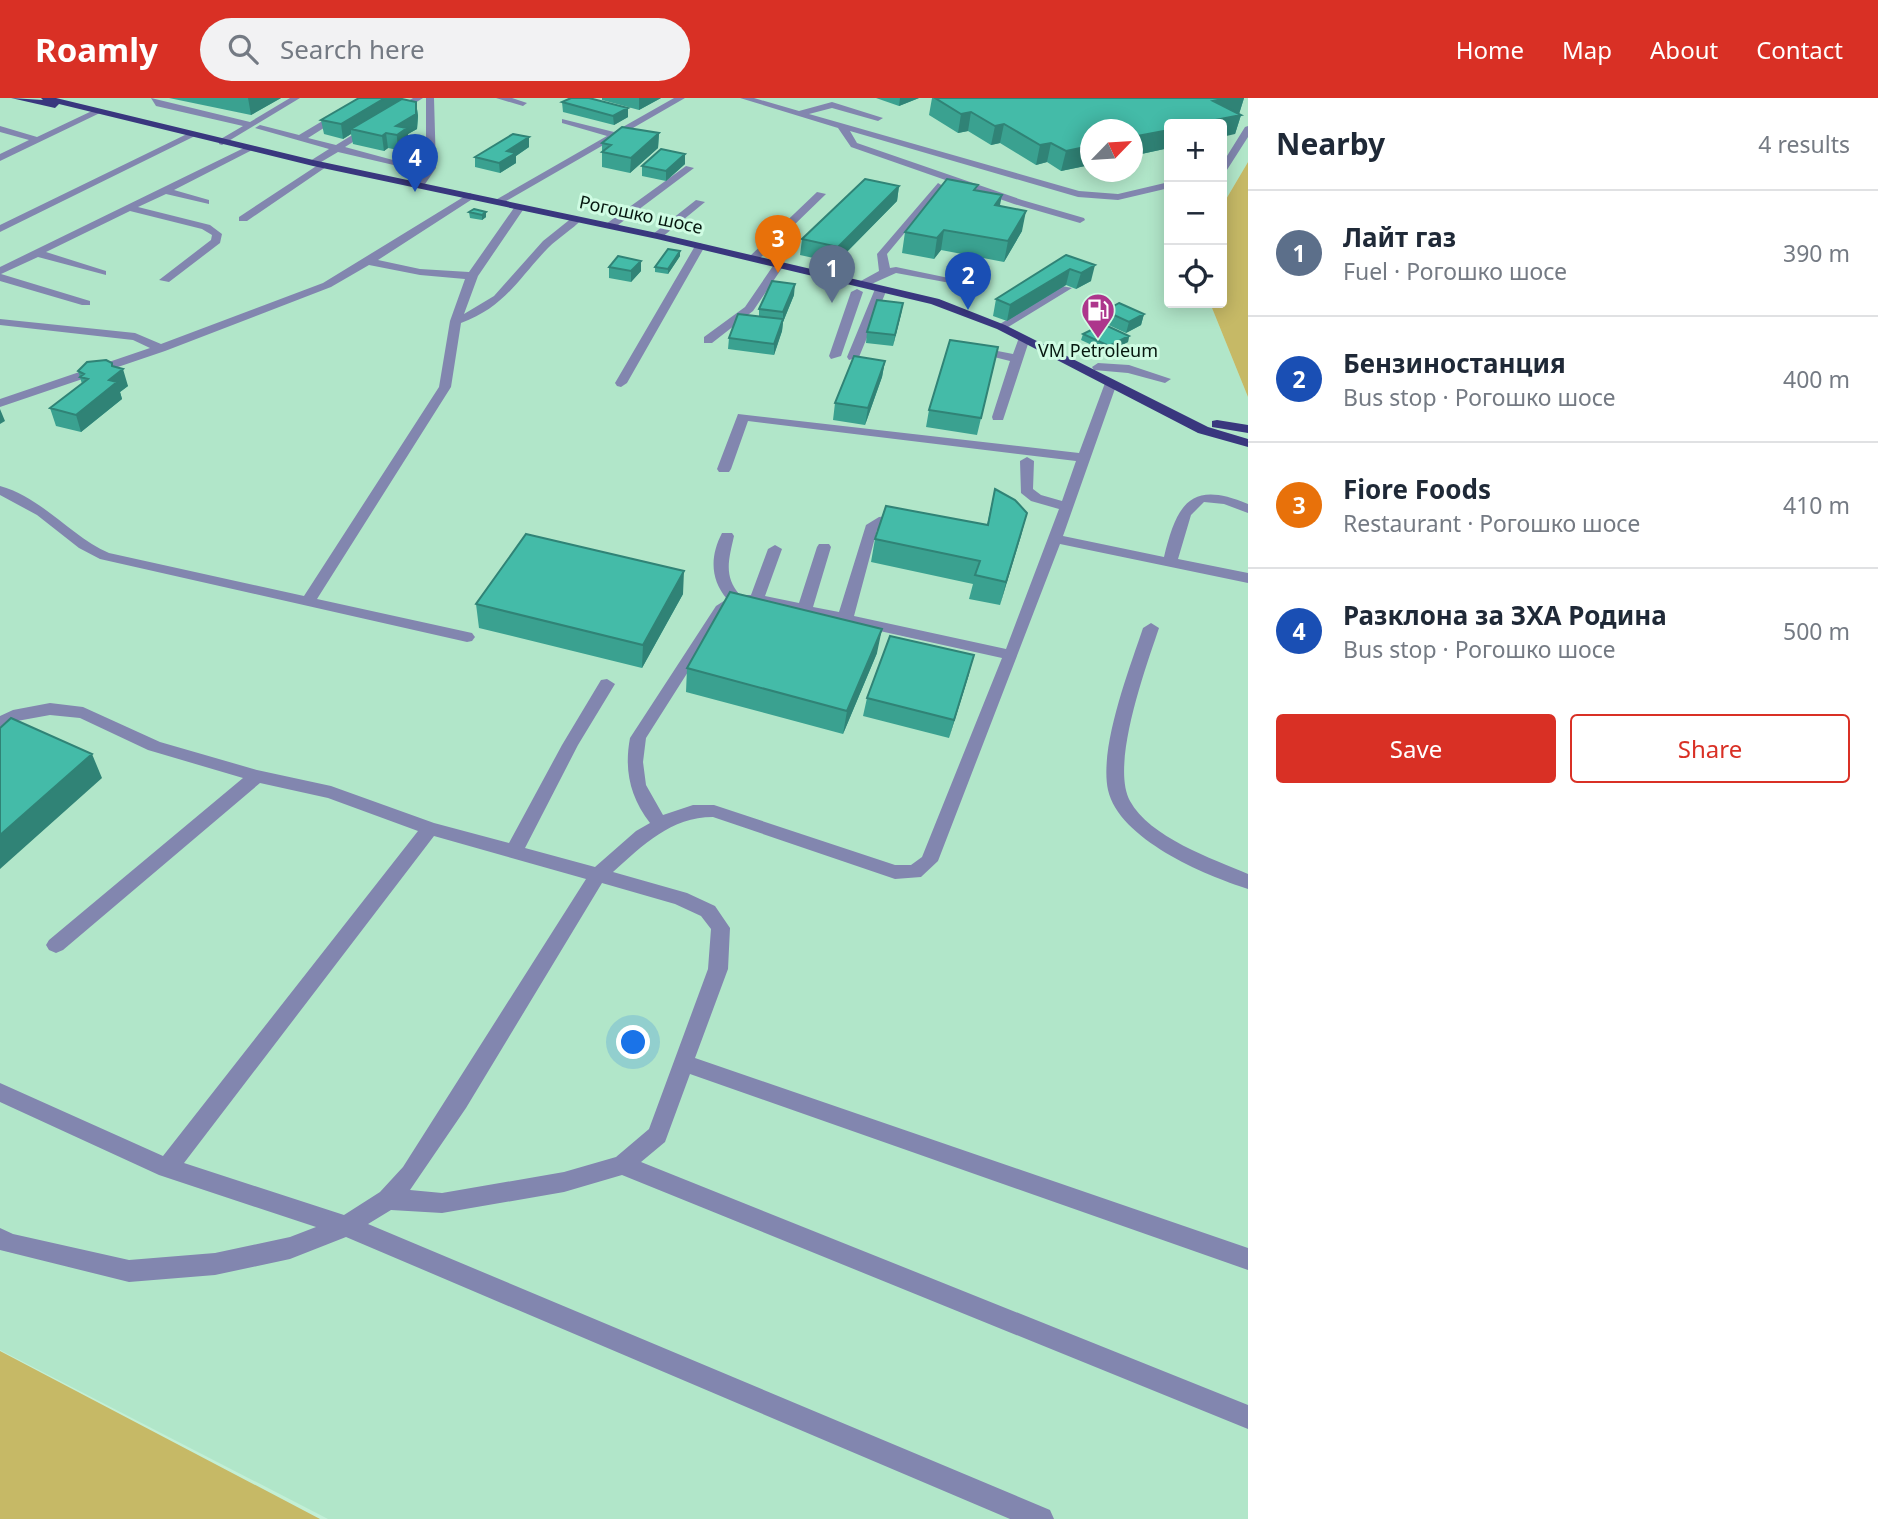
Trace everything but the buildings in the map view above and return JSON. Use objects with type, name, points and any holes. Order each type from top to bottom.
[{"type":"main road","name":"Рогошко шосе","points":[[15,98],[76,107]]},
{"type":"main road","name":"Рогошко шосе","points":[[45,98],[318,164],[657,236],[779,265],[860,288],[881,289],[935,301],[1024,338],[1203,430],[1248,443]]},
{"type":"main road","name":"Рогошко шосе","points":[[1180,416],[1248,429]]},
{"type":"street","points":[[155,98],[159,104],[412,168]]},
{"type":"street","points":[[222,142],[256,127],[296,98]]},
{"type":"street","points":[[299,139],[367,98]]},
{"type":"street","points":[[243,219],[336,149],[419,98]]},
{"type":"street","points":[[419,185],[431,168],[430,98]]},
{"type":"street","points":[[500,98],[523,103]]},
{"type":"street","points":[[497,202],[681,98]]},
{"type":"street","points":[[744,98],[1091,197],[1118,197],[1164,186]]},
{"type":"street","points":[[799,114],[832,105],[878,118]]},
{"type":"street","points":[[0,158],[97,112]]},
{"type":"street","points":[[565,121],[615,135]]},
{"type":"street","points":[[843,128],[855,145],[1018,202],[1080,220]]},
{"type":"street","points":[[0,129],[38,140]]},
{"type":"street","points":[[1227,163],[1248,129]]},
{"type":"street","points":[[0,229],[192,135]]},
{"type":"street","points":[[146,159],[206,138]]},
{"type":"street","points":[[2,270],[251,148]]},
{"type":"street","points":[[610,226],[689,168]]},
{"type":"street","points":[[884,272],[882,254],[938,186]]},
{"type":"street","points":[[165,190],[205,202]]},
{"type":"street","points":[[753,259],[821,194]]},
{"type":"street","points":[[0,403],[57,388],[327,285],[470,196]]},
{"type":"street","points":[[657,236],[700,202]]},
{"type":"street","points":[[307,603],[444,387],[456,321],[472,275],[520,207]]},
{"type":"street","points":[[128,208],[206,227],[217,234],[216,242],[165,280]]},
{"type":"street","points":[[456,321],[478,314],[495,303],[547,243],[577,219]]},
{"type":"street","points":[[621,383],[699,246]]},
{"type":"street","points":[[37,253],[102,273]]},
{"type":"street","points":[[368,261],[420,272],[472,275]]},
{"type":"street","points":[[708,340],[749,309],[779,265]]},
{"type":"street","points":[[2,270],[86,303]]},
{"type":"street","points":[[835,355],[860,288],[884,272],[896,270],[968,285]]},
{"type":"street","points":[[1001,327],[1066,288]]},
{"type":"street","points":[[853,357],[881,289]]},
{"type":"street","points":[[0,322],[135,337],[161,348]]},
{"type":"street","points":[[998,417],[1024,338]]},
{"type":"street","points":[[963,348],[1017,359]]},
{"type":"street","points":[[1098,368],[1129,369],[1165,379]]},
{"type":"street","points":[[0,1240],[129,1270],[215,1264],[290,1248],[346,1226],[388,1199],[411,1174],[597,876],[642,836],[693,811],[715,811],[895,872],[915,872],[929,861],[949,817],[1056,539],[1111,383]]},
{"type":"street","points":[[724,469],[743,417],[1085,458]]},
{"type":"street","points":[[1027,461],[1026,491],[1036,498],[1067,508]]},
{"type":"street","points":[[0,490],[35,507],[56,522],[76,542],[105,556],[467,637]]},
{"type":"street","points":[[1170,562],[1180,516],[1192,502],[1205,496],[1234,502],[1248,509]]},
{"type":"street","points":[[845,619],[871,528],[884,520],[916,518]]},
{"type":"street","points":[[727,536],[718,572],[723,587],[736,600]]},
{"type":"street","points":[[1056,539],[1248,578]]},
{"type":"street","points":[[804,610],[824,547]]},
{"type":"street","points":[[757,599],[775,549]]},
{"type":"street","points":[[661,825],[640,797],[634,755],[638,738],[721,608],[736,600],[757,599],[1010,655]]},
{"type":"street","points":[[1151,628],[1127,701],[1115,775],[1121,804],[1147,830],[1180,852],[1248,882]]},
{"type":"street","points":[[514,852],[570,745],[607,684]]},
{"type":"street","points":[[0,723],[13,716],[50,709],[83,713],[153,746],[257,776],[331,792],[430,828],[680,898],[708,911],[721,928],[718,970],[657,1135],[622,1166],[564,1182],[442,1203],[388,1199]]},
{"type":"street","points":[[56,945],[257,776]]},
{"type":"street","points":[[167,1168],[430,828]]},
{"type":"street","points":[[683,1063],[1248,1259]]},
{"type":"street","points":[[0,1092],[167,1168],[346,1226],[1041,1519]]},
{"type":"street","points":[[622,1166],[1248,1417]]},
{"type":"shaded area","points":[[0,98],[1248,98],[1248,162],[1227,198],[1227,119],[1164,119],[1164,308],[1212,308],[1248,397],[1248,1519],[328,1519],[0,1350]]},
{"type":"shaded area","points":[[1248,162],[1248,397],[1212,308],[1227,308],[1227,198]]},
{"type":"shaded area","points":[[0,1351],[320,1519],[0,1519]]},
{"type":"place","name":"Разклона за ЗХА Родина","points":[[415,192]]},
{"type":"place","name":"Fiore Foods","points":[[778,273]]},
{"type":"place","name":"Лайт газ","points":[[832,303]]},
{"type":"place","name":"Бензиностанция","points":[[968,310]]},
{"type":"place","name":"VM Petroleum","points":[[1098,340]]}]
